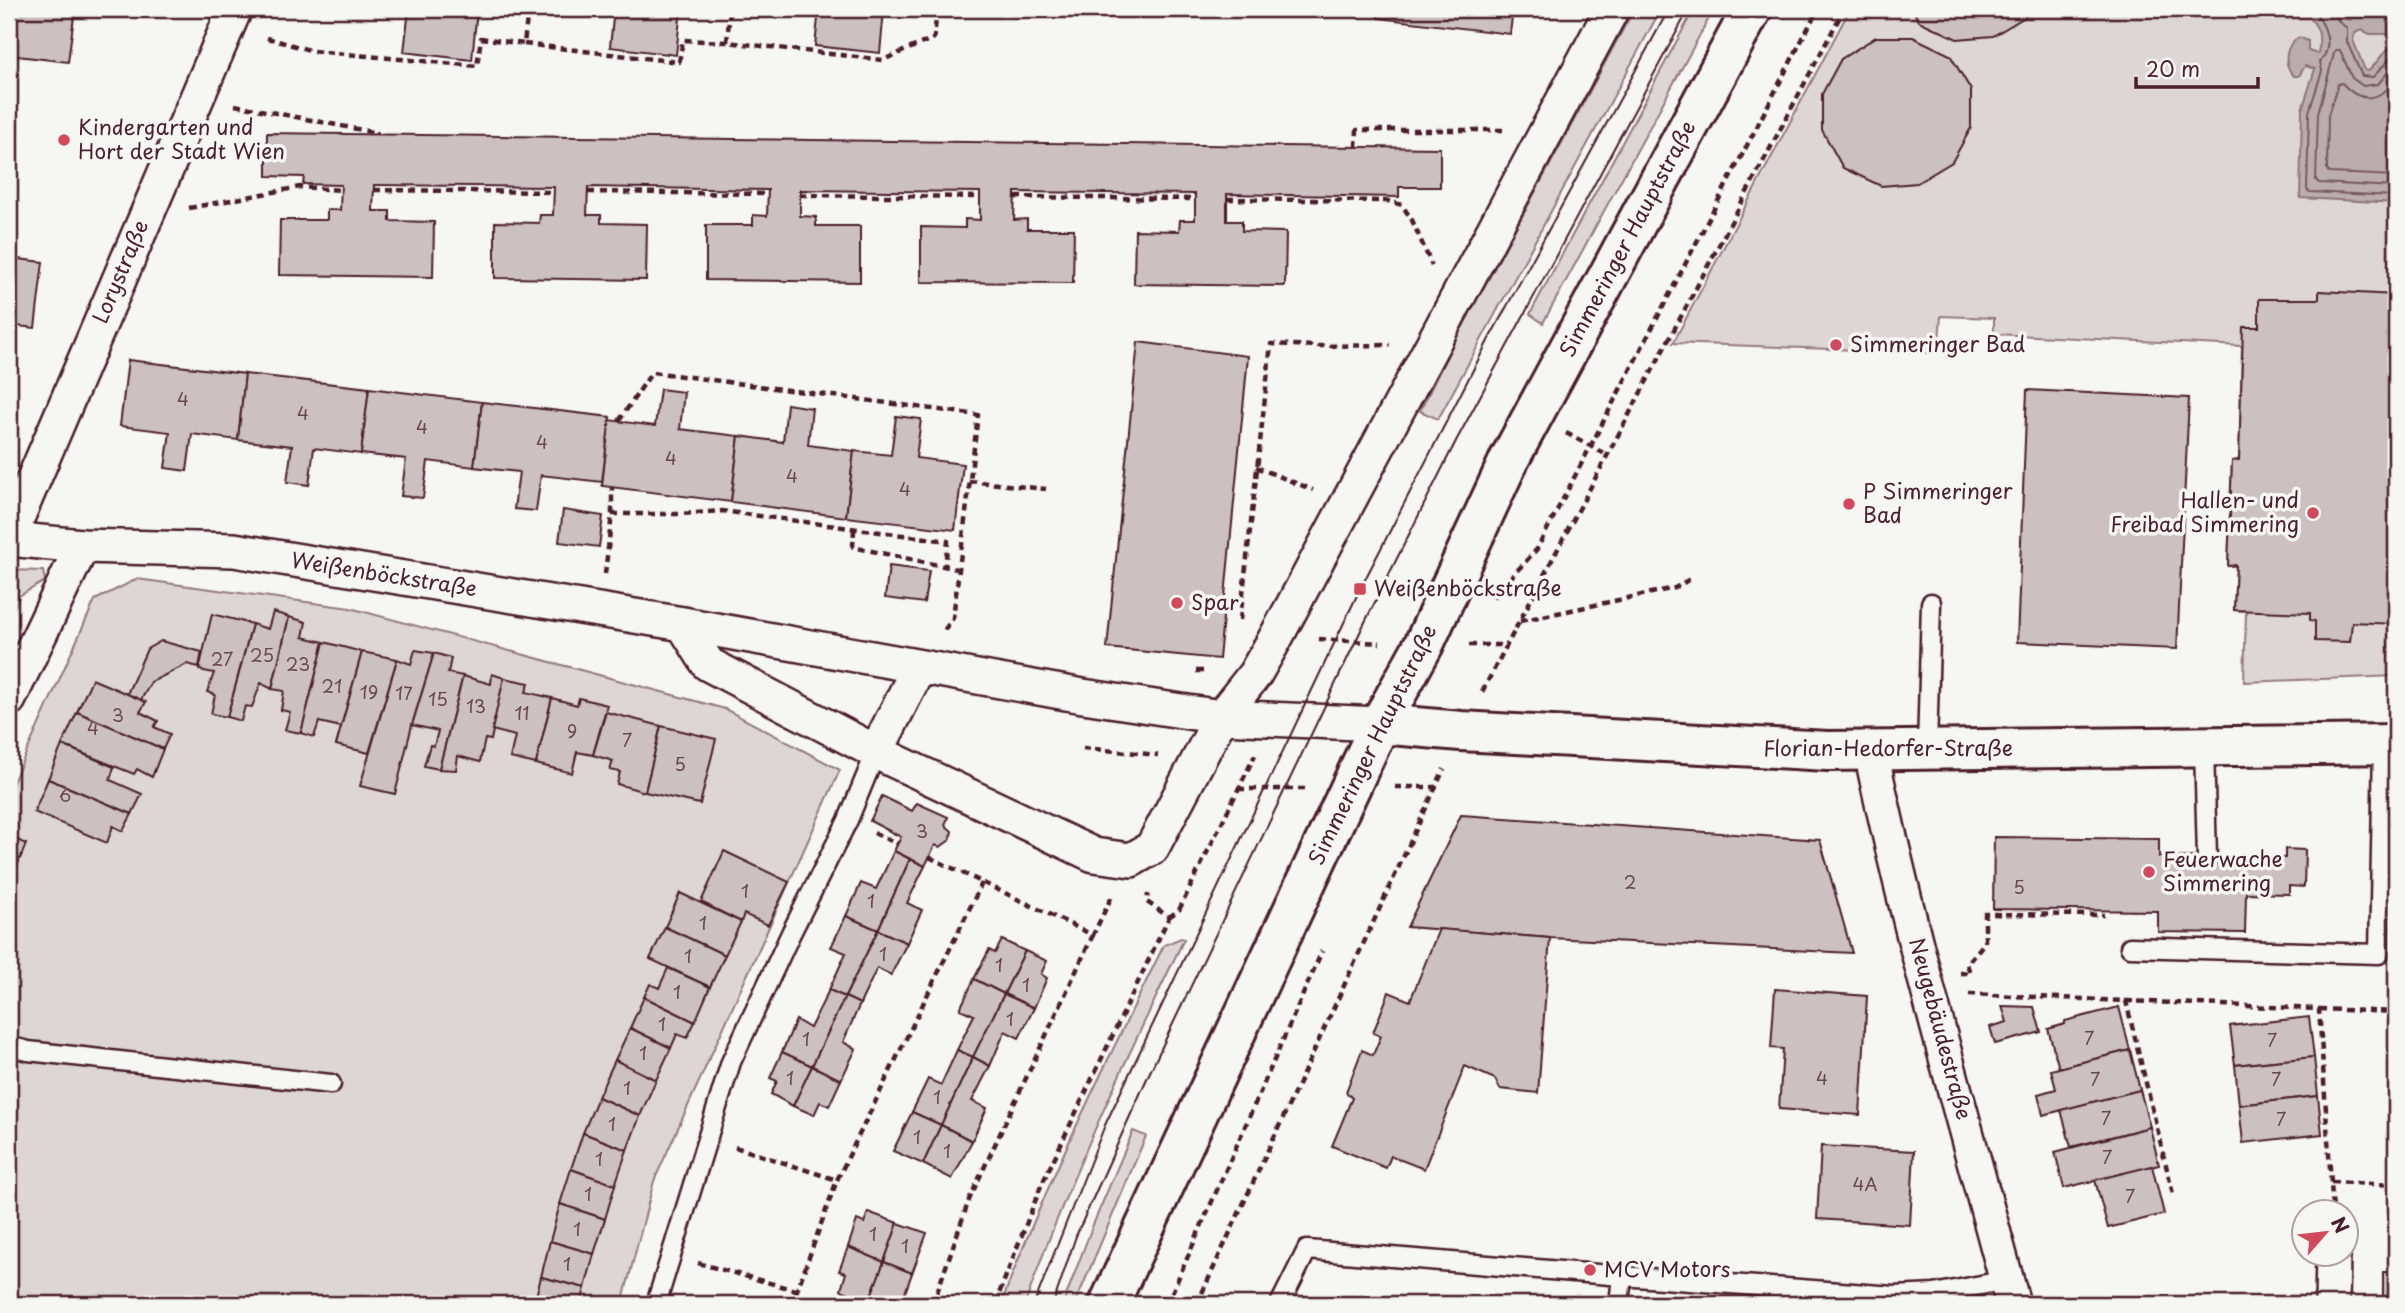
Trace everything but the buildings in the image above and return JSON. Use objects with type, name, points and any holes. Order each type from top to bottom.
[{"type":"main road","name":"Simmeringer Hauptstraße","points":[[1109,1304],[1380,724],[1424,644],[1510,458],[1752,9]]},
{"type":"main road","name":"Florian-Hedorfer-Straße","points":[[1380,724],[1420,729],[1871,752],[2389,745]]},
{"type":"street","name":"Lorystraße","points":[[9,538],[235,9]]},
{"type":"street","points":[[683,624],[708,664],[876,752],[1094,855],[1131,860],[1152,848],[1221,717],[1255,674],[1281,627],[1612,9]]},
{"type":"street","name":"Weißenböckstraße","points":[[9,538],[82,546],[234,550],[602,610],[1083,696],[1221,717],[1380,724]]},
{"type":"street","points":[[9,699],[82,546]]},
{"type":"street","points":[[876,752],[919,667]]},
{"type":"street","name":"Neugebäudestraße","points":[[1871,752],[1927,982],[2010,1292]]},
{"type":"street","points":[[2332,1304],[2333,1268]]},
{"type":"lane","points":[[1927,750],[1931,603]]},
{"type":"lane","points":[[2130,947],[2379,954],[2389,745]]},
{"type":"lane","points":[[2204,747],[2207,858]]},
{"type":"lane","points":[[656,1304],[731,1062],[791,933],[848,820],[876,752]]},
{"type":"lane","points":[[9,1046],[28,1051],[331,1084]]},
{"type":"lane","points":[[1280,1304],[1307,1251],[1894,1296],[2010,1292]]},
{"type":"lane","points":[[1619,1304],[1622,1276]]},
{"type":"path","points":[[524,44],[528,9]]},
{"type":"path","points":[[727,42],[730,9]]},
{"type":"path","points":[[267,38],[313,51],[477,66],[481,38],[680,62],[683,40],[727,42],[883,60],[934,38],[937,9]]},
{"type":"path","points":[[1489,601],[1537,549],[1818,9]]},
{"type":"path","points":[[1197,1304],[1461,731],[1844,9]]},
{"type":"path","points":[[197,99],[377,135]]},
{"type":"path","points":[[1356,147],[1357,130],[1515,130]]},
{"type":"path","points":[[188,208],[299,187],[340,190]]},
{"type":"path","points":[[376,188],[554,192]]},
{"type":"path","points":[[587,192],[768,194]]},
{"type":"path","points":[[800,195],[981,197]]},
{"type":"path","points":[[1014,197],[1195,199]]},
{"type":"path","points":[[1227,200],[1354,198],[1402,205],[1412,220],[1430,264],[1438,270]]},
{"type":"path","points":[[618,421],[652,372],[978,415],[953,618],[919,667]]},
{"type":"path","points":[[1566,433],[1607,455]]},
{"type":"path","points":[[1256,467],[1317,492]]},
{"type":"path","points":[[969,481],[1046,489]]},
{"type":"path","points":[[602,610],[612,514],[612,488]]},
{"type":"path","points":[[612,514],[722,511],[948,541],[945,566]]},
{"type":"path","points":[[854,529],[853,547],[957,569]]},
{"type":"path","points":[[1520,621],[1675,588],[1692,578]]},
{"type":"path","points":[[1465,645],[1471,633]]},
{"type":"path","points":[[995,1304],[1041,1186],[1169,918],[1179,910],[1272,720]]},
{"type":"path","points":[[1390,795],[1420,729]]},
{"type":"path","points":[[1152,848],[1147,902],[1169,918]]},
{"type":"path","points":[[929,858],[1093,935]]},
{"type":"path","points":[[792,1304],[837,1180],[982,883]]},
{"type":"path","points":[[933,1304],[969,1200],[1106,908]]},
{"type":"path","points":[[1927,982],[1970,973],[1967,964],[1985,942],[1985,914],[2104,915]]},
{"type":"path","points":[[1167,1304],[1326,941]]},
{"type":"path","points":[[1927,982],[2126,1001],[2396,1012]]},
{"type":"path","points":[[2126,1001],[2173,1194]]},
{"type":"path","points":[[2319,1009],[2333,1198]]},
{"type":"path","points":[[707,1138],[837,1180]]},
{"type":"path","points":[[2332,1182],[2396,1185]]},
{"type":"path","points":[[670,1255],[795,1290]]},
{"type":"shaded area","points":[[1634,9],[1661,9],[1438,419],[1420,411],[1449,352]]},
{"type":"shaded area","points":[[1694,9],[1714,9],[1543,323],[1530,314]]},
{"type":"shaded area","name":"Simmeringer Bad","points":[[1850,9],[2396,9],[2396,676],[2244,682],[2246,611],[2234,610],[2236,566],[2228,566],[2232,461],[2239,460],[2242,346],[1994,334],[1994,318],[1941,316],[1938,353],[1673,343]]},
{"type":"shaded area","points":[[9,570],[43,571],[45,581],[19,596],[9,622]]},
{"type":"shaded area","points":[[137,579],[350,608],[725,709],[840,770],[654,1181],[622,1304],[9,1304],[9,791],[95,600]]},
{"type":"shaded area","points":[[1184,939],[1079,1165],[1025,1304],[1001,1304],[1057,1167],[1142,989],[1164,945]]},
{"type":"shaded area","points":[[1133,1131],[1146,1136],[1075,1304],[1063,1304],[1092,1227]]},
{"type":"water","points":[[2303,9],[2339,9],[2345,19],[2350,20],[2355,15],[2351,9],[2396,9],[2396,39],[2390,34],[2370,34],[2361,30],[2355,33],[2353,40],[2365,70],[2369,71],[2396,42],[2396,203],[2300,198],[2302,110],[2315,69],[2305,66],[2299,76],[2294,76],[2288,66],[2287,55],[2294,40],[2299,37],[2308,41],[2308,51],[2318,54],[2319,40],[2315,25]]},
{"type":"tram line","points":[[1034,1304],[1105,1125],[1360,589],[1489,339],[1669,9]]},
{"type":"tram line","points":[[1053,1304],[1076,1236],[1149,1074],[1362,628],[1456,441],[1689,9]]},
{"type":"place","name":"Kindergarten und Hort der Stadt Wien","points":[[64,140]]},
{"type":"place","name":"Simmeringer Bad","points":[[1836,345]]},
{"type":"place","name":"P Simmeringer Bad","points":[[1849,504]]},
{"type":"place","name":"Hallen- und Freibad Simmering","points":[[2313,513]]},
{"type":"place","name":"Weißenböckstraße","points":[[1360,589]]},
{"type":"place","name":"Spar","points":[[1177,603]]},
{"type":"place","name":"Feuerwache Simmering","points":[[2149,872]]},
{"type":"place","name":"MCV Motors","points":[[1590,1270]]}]
